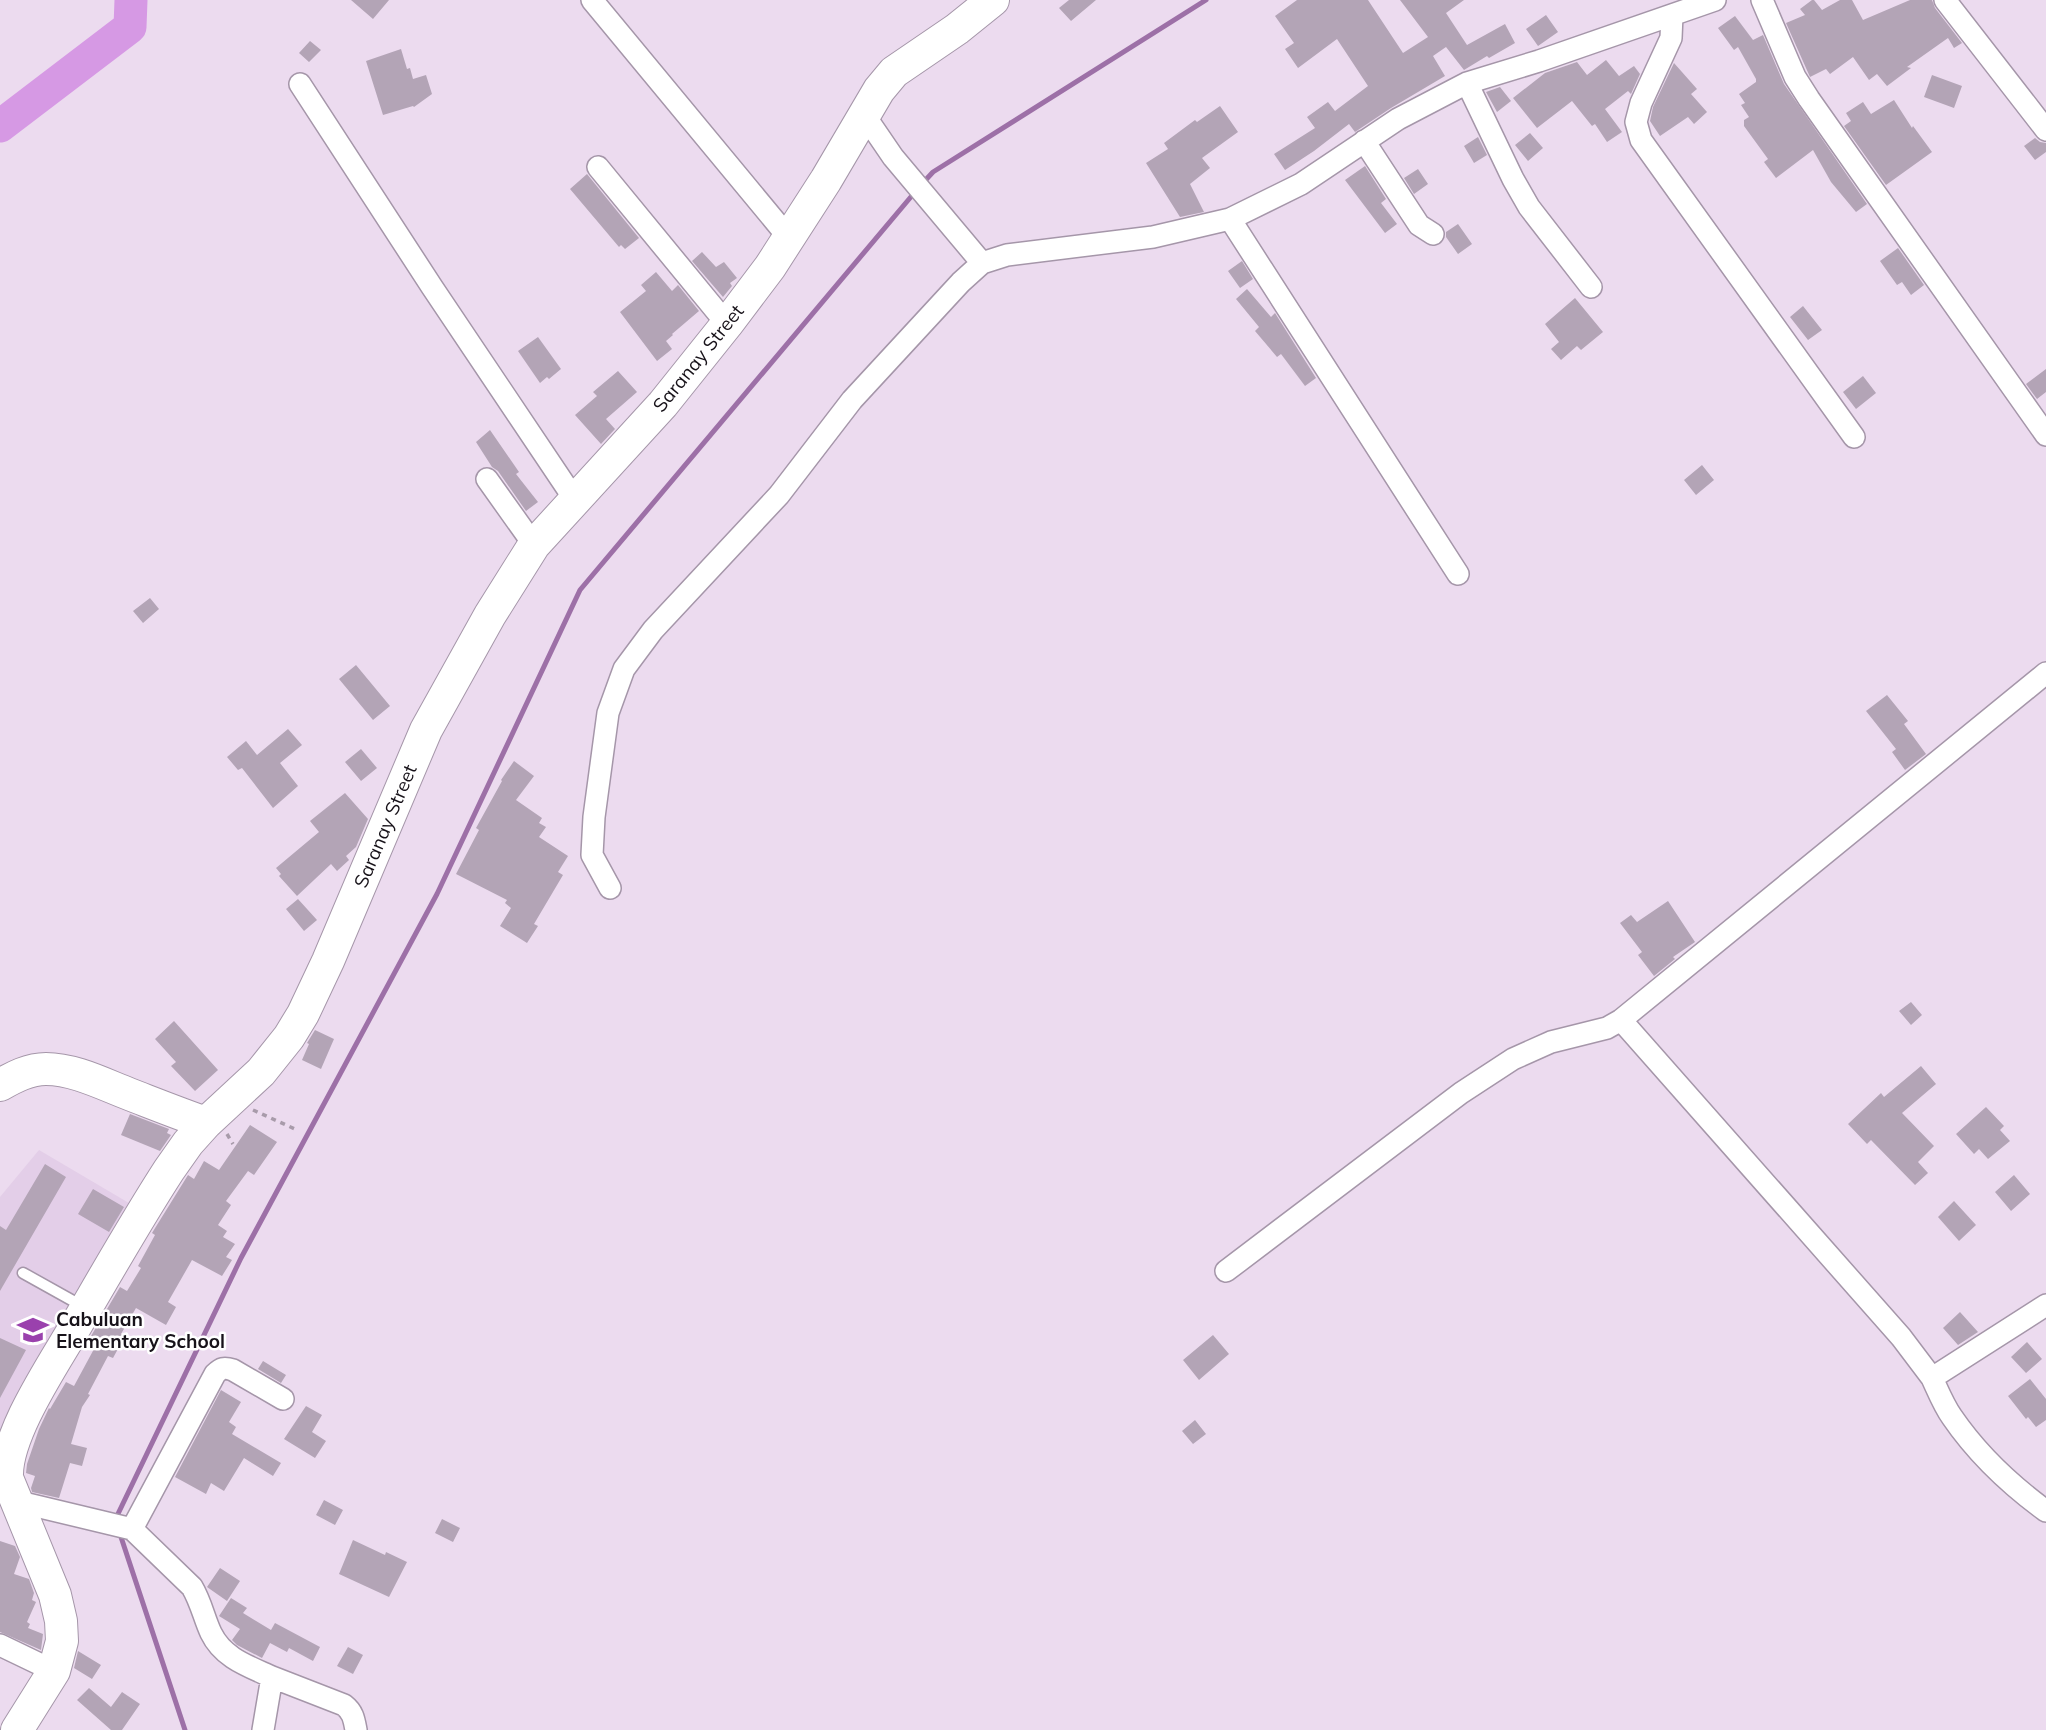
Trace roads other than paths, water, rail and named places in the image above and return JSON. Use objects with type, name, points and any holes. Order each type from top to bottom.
[{"type":"street","points":[[593,0],[789,238]]},
{"type":"street","name":"Saranay Street","points":[[17,1730],[54,1671],[62,1641],[55,1595],[8,1498],[6,1465],[14,1441],[42,1385],[169,1170],[206,1123],[269,1063],[303,1014],[426,730],[490,615],[534,545],[663,404],[727,324],[770,267],[879,90],[894,72],[957,29],[993,0]]},
{"type":"street","points":[[610,888],[592,855],[594,817],[608,713],[624,668],[653,630],[779,495],[852,400],[961,282],[982,263],[1007,255],[1153,237],[1230,219],[1301,184],[1398,119],[1467,83],[1715,0]]},
{"type":"street","points":[[1762,0],[1795,77],[1808,99],[2046,435]]},
{"type":"street","points":[[1945,0],[2046,130]]},
{"type":"street","points":[[1672,15],[1671,38],[1641,103],[1636,122],[1641,141],[1854,437]]},
{"type":"street","points":[[1467,83],[1529,207],[1591,287]]},
{"type":"street","points":[[300,84],[575,500]]},
{"type":"street","points":[[865,116],[893,157],[982,263]]},
{"type":"street","points":[[1364,142],[1419,225],[1433,234]]},
{"type":"street","points":[[598,166],[727,324]]},
{"type":"street","points":[[1230,219],[1458,573]]},
{"type":"street","points":[[487,479],[534,545]]},
{"type":"street","points":[[1226,1271],[1461,1093],[1513,1059],[1551,1042],[1606,1028],[1621,1020],[2046,673]]},
{"type":"street","points":[[1621,1020],[1901,1337],[1932,1378],[1950,1415],[1981,1454],[2014,1488],[2046,1511]]},
{"type":"street","points":[[0,1085],[30,1072],[57,1070],[92,1080],[206,1123]]},
{"type":"street","points":[[1932,1378],[2046,1305]]},
{"type":"street","points":[[127,1527],[219,1369],[225,1367],[233,1370],[283,1399]]},
{"type":"street","points":[[8,1498],[127,1527],[192,1587],[211,1633],[230,1656],[272,1677],[344,1705],[354,1717],[356,1730]]},
{"type":"street","points":[[0,1645],[54,1671]]},
{"type":"street","points":[[263,1730],[272,1677]]},
{"type":"lane","points":[[23,1273],[86,1308]]},
{"type":"waterway","points":[[0,126],[130,27],[131,0]]},
{"type":"waterway","points":[[921,185],[933,172],[1206,0]]},
{"type":"waterway","points":[[116,1518],[241,1258],[437,894],[580,590],[915,192]]},
{"type":"waterway","points":[[119,1531],[185,1730]]},
{"type":"place","name":"Cabuluan Elementary School","points":[[33,1330]]}]
